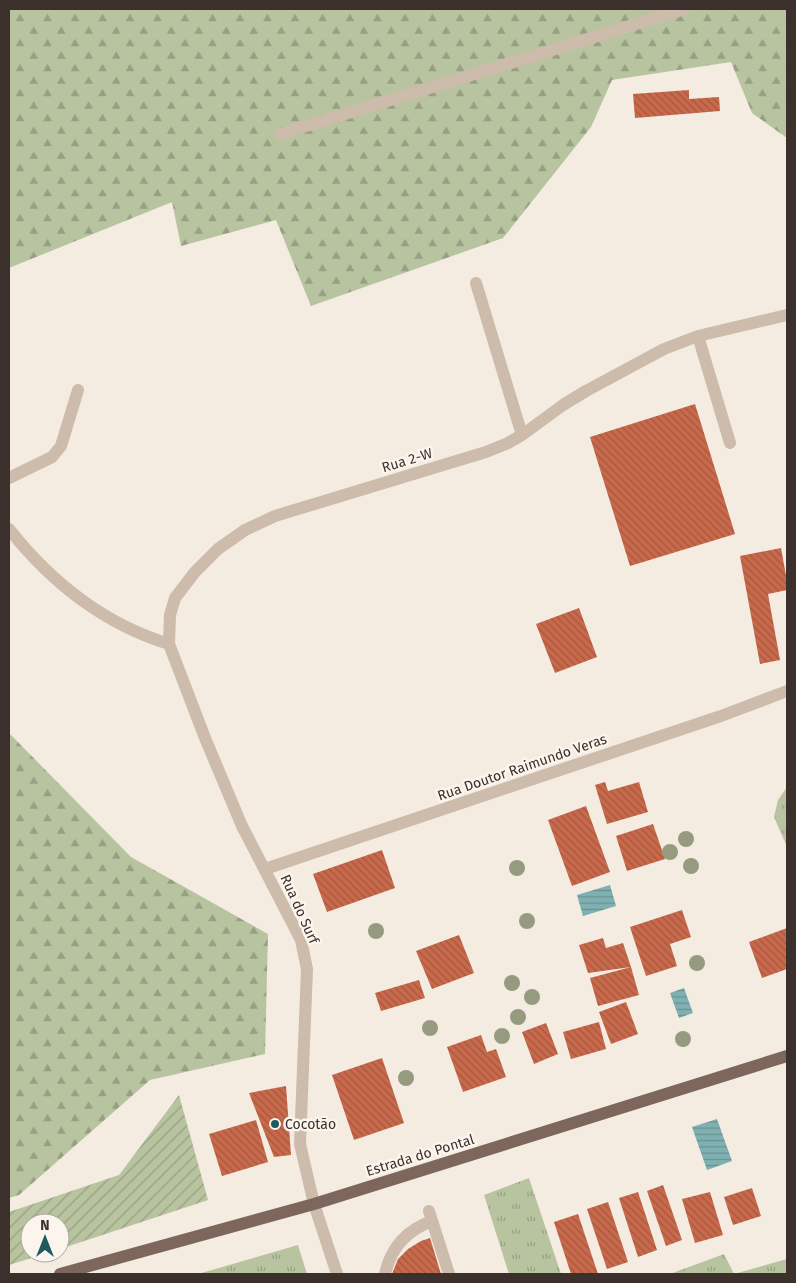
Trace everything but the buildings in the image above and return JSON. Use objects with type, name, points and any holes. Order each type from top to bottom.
[{"type":"main road","name":"Estrada do Pontal","points":[[60,1274],[314,1204],[787,1056]]},
{"type":"street","points":[[280,134],[686,9]]},
{"type":"street","points":[[476,283],[522,435]]},
{"type":"street","name":"Rua 2-W","points":[[169,644],[170,615],[175,598],[195,572],[218,550],[245,530],[275,516],[486,452],[522,435],[586,391],[664,349],[698,336],[787,315]]},
{"type":"street","points":[[698,336],[730,443]]},
{"type":"street","points":[[9,478],[52,457],[61,446],[78,390]]},
{"type":"street","points":[[9,529],[51,575],[90,607],[145,637],[169,644]]},
{"type":"street","name":"Rua do Surf","points":[[169,644],[205,738],[242,826],[301,940],[307,969],[300,1144],[314,1204],[337,1274]]},
{"type":"street","name":"Rua Doutor Raimundo Veras","points":[[265,869],[721,716],[787,691]]},
{"type":"street","points":[[385,1274],[386,1268],[398,1245],[408,1233],[431,1216],[449,1274]]},
{"type":"green space","points":[[9,9],[787,9],[787,138],[752,113],[731,62],[612,80],[591,127],[503,238],[311,306],[276,220],[181,246],[172,202],[9,268]]},
{"type":"green space","points":[[9,733],[131,857],[268,934],[265,1054],[150,1080],[19,1195],[9,1198]]},
{"type":"green space","points":[[787,787],[787,847],[774,817],[778,800]]},
{"type":"green space","points":[[179,1095],[208,1200],[70,1246],[70,1213],[20,1213],[20,1262],[9,1265],[9,1212],[119,1175]]},
{"type":"green space","points":[[529,1178],[561,1274],[509,1274],[484,1195]]},
{"type":"green space","points":[[298,1245],[307,1274],[198,1274]]},
{"type":"green space","points":[[724,1254],[734,1274],[670,1274]]},
{"type":"green space","points":[[787,1259],[787,1274],[734,1274]]},
{"type":"water","points":[[610,885],[616,906],[583,916],[577,895]]},
{"type":"water","points":[[684,988],[693,1013],[679,1018],[670,993]]},
{"type":"water","points":[[717,1119],[732,1161],[707,1170],[692,1127]]},
{"type":"place","name":"Cocotão","points":[[275,1124]]}]
